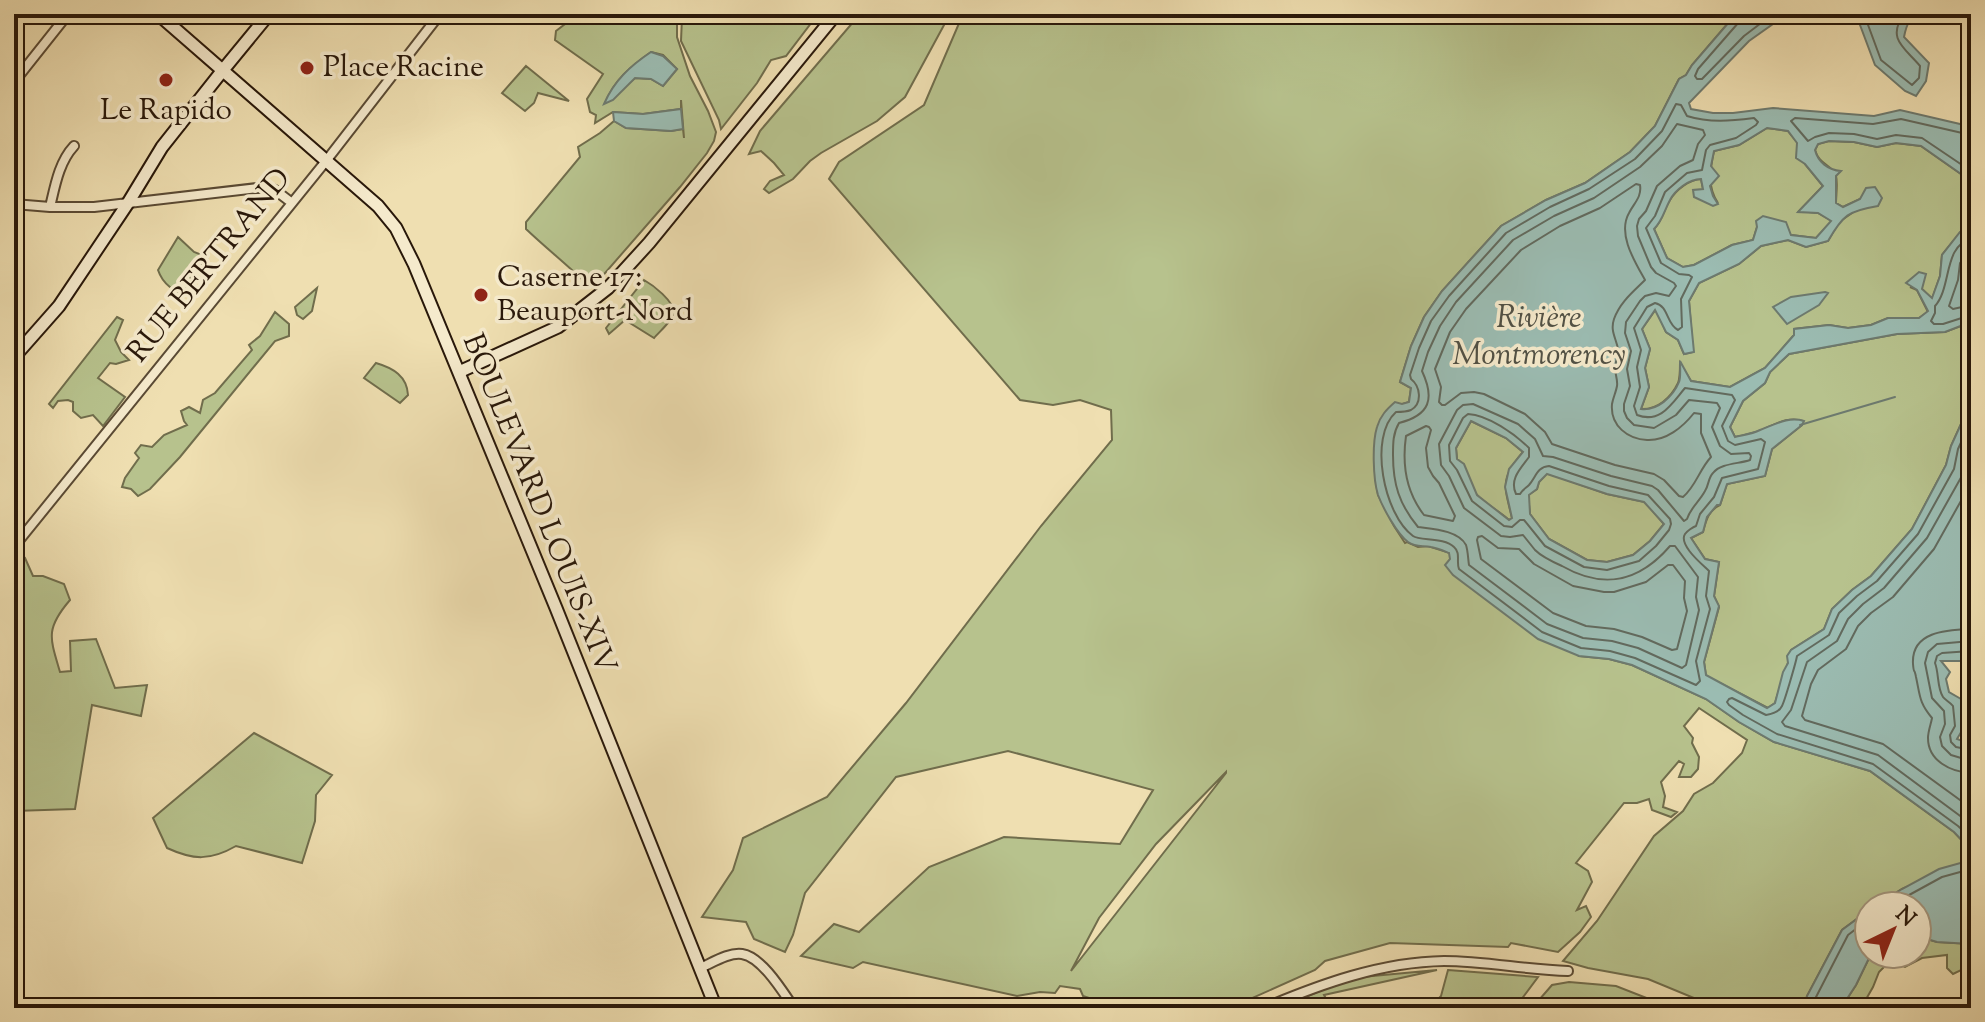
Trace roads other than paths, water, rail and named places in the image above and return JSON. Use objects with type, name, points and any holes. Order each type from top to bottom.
[{"type":"main road","name":"BOULEVARD LOUIS-XIV","points":[[158,14],[378,206],[396,228],[459,372],[716,1008]]},
{"type":"main road","points":[[14,357],[59,306],[162,147],[269,14]]},
{"type":"main road","points":[[459,372],[558,327],[608,288],[649,243],[836,14]]},
{"type":"street","points":[[14,82],[68,14]]},
{"type":"street","name":"RUE BERTRAND","points":[[14,544],[326,161],[440,14]]},
{"type":"street","points":[[50,207],[57,179],[74,146]]},
{"type":"street","points":[[14,204],[94,207],[266,187],[292,203]]},
{"type":"street","points":[[700,968],[728,956],[743,954],[758,962],[794,1008]]},
{"type":"street","points":[[1264,1008],[1353,974],[1421,963],[1447,961],[1568,971]]},
{"type":"street","points":[[14,1000],[28,1007]]},
{"type":"water","name":"Rivière Montmorency","points":[[1736,14],[1782,14],[1780,19],[1749,41],[1689,103],[1691,109],[1733,113],[1773,108],[1874,116],[1900,110],[1971,128],[1971,181],[1921,146],[1896,143],[1877,147],[1829,141],[1818,144],[1815,150],[1821,162],[1841,171],[1836,176],[1836,203],[1843,207],[1860,199],[1866,188],[1875,187],[1882,198],[1878,206],[1847,216],[1828,241],[1806,247],[1788,240],[1761,246],[1739,264],[1699,283],[1689,301],[1694,352],[1684,354],[1678,340],[1666,332],[1655,310],[1642,329],[1650,349],[1645,368],[1649,387],[1641,409],[1664,402],[1673,393],[1680,380],[1680,361],[1691,381],[1730,387],[1765,368],[1794,335],[1794,329],[1829,325],[1848,328],[1871,325],[1888,318],[1919,318],[1928,311],[1917,290],[1906,283],[1919,272],[1926,274],[1922,289],[1932,298],[1940,276],[1942,255],[1960,232],[1971,230],[1971,322],[1945,332],[1897,334],[1789,354],[1770,372],[1765,383],[1743,401],[1730,427],[1735,437],[1787,420],[1804,421],[1802,425],[1772,449],[1765,476],[1727,484],[1720,505],[1707,517],[1703,532],[1691,538],[1705,559],[1719,562],[1714,596],[1719,606],[1704,662],[1706,675],[1767,708],[1775,703],[1791,650],[1824,629],[1832,609],[1871,576],[1912,529],[1946,465],[1971,402],[1971,658],[1941,661],[1950,672],[1946,679],[1949,692],[1961,699],[1963,729],[1957,739],[1971,744],[1971,850],[1954,832],[1870,771],[1774,742],[1706,699],[1632,665],[1579,656],[1538,639],[1453,575],[1445,565],[1450,559],[1449,553],[1408,542],[1391,520],[1378,495],[1374,461],[1377,427],[1384,413],[1395,402],[1409,402],[1411,388],[1400,382],[1424,317],[1442,291],[1501,226],[1546,200],[1585,183],[1630,152],[1655,126],[1679,79],[1686,75]],"holes":[[[1767,128],[1788,131],[1797,143],[1796,158],[1823,186],[1798,212],[1818,213],[1831,221],[1816,238],[1791,235],[1786,222],[1763,216],[1756,221],[1753,240],[1732,245],[1694,265],[1683,267],[1667,258],[1654,229],[1672,196],[1687,183],[1701,179],[1703,189],[1693,190],[1694,197],[1713,206],[1718,204],[1710,186],[1719,176],[1711,166],[1714,151],[1739,145]],[[1471,421],[1506,438],[1523,452],[1509,469],[1505,487],[1512,518],[1509,520],[1477,495],[1464,464],[1457,459],[1456,448]],[[1547,474],[1607,494],[1644,502],[1664,524],[1633,555],[1607,562],[1587,560],[1549,539],[1530,514],[1529,495],[1537,489]]]},
{"type":"water","points":[[1854,14],[1922,14],[1909,22],[1904,37],[1929,63],[1926,81],[1916,96],[1905,91],[1875,65]]},
{"type":"water","points":[[651,52],[663,56],[677,69],[663,86],[651,79],[635,78],[613,100],[604,104],[623,75]]},
{"type":"water","points":[[681,109],[683,129],[671,131],[626,128],[614,121],[613,112],[643,114]]},
{"type":"water","points":[[1828,293],[1819,305],[1787,324],[1773,307],[1791,297]]},
{"type":"water","points":[[1971,860],[1971,944],[1933,941],[1933,890],[1900,890],[1939,869]]},
{"type":"water","points":[[1853,922],[1853,970],[1863,970],[1856,985],[1841,1008],[1804,1008],[1807,996],[1842,930]]},
{"type":"waterway","points":[[1800,425],[1895,397]]},
{"type":"place","name":"Place Racine","points":[[307,68]]},
{"type":"place","name":"Le Rapido","points":[[166,80]]},
{"type":"place","name":"Caserne 17: Beauport-Nord","points":[[481,295]]}]
